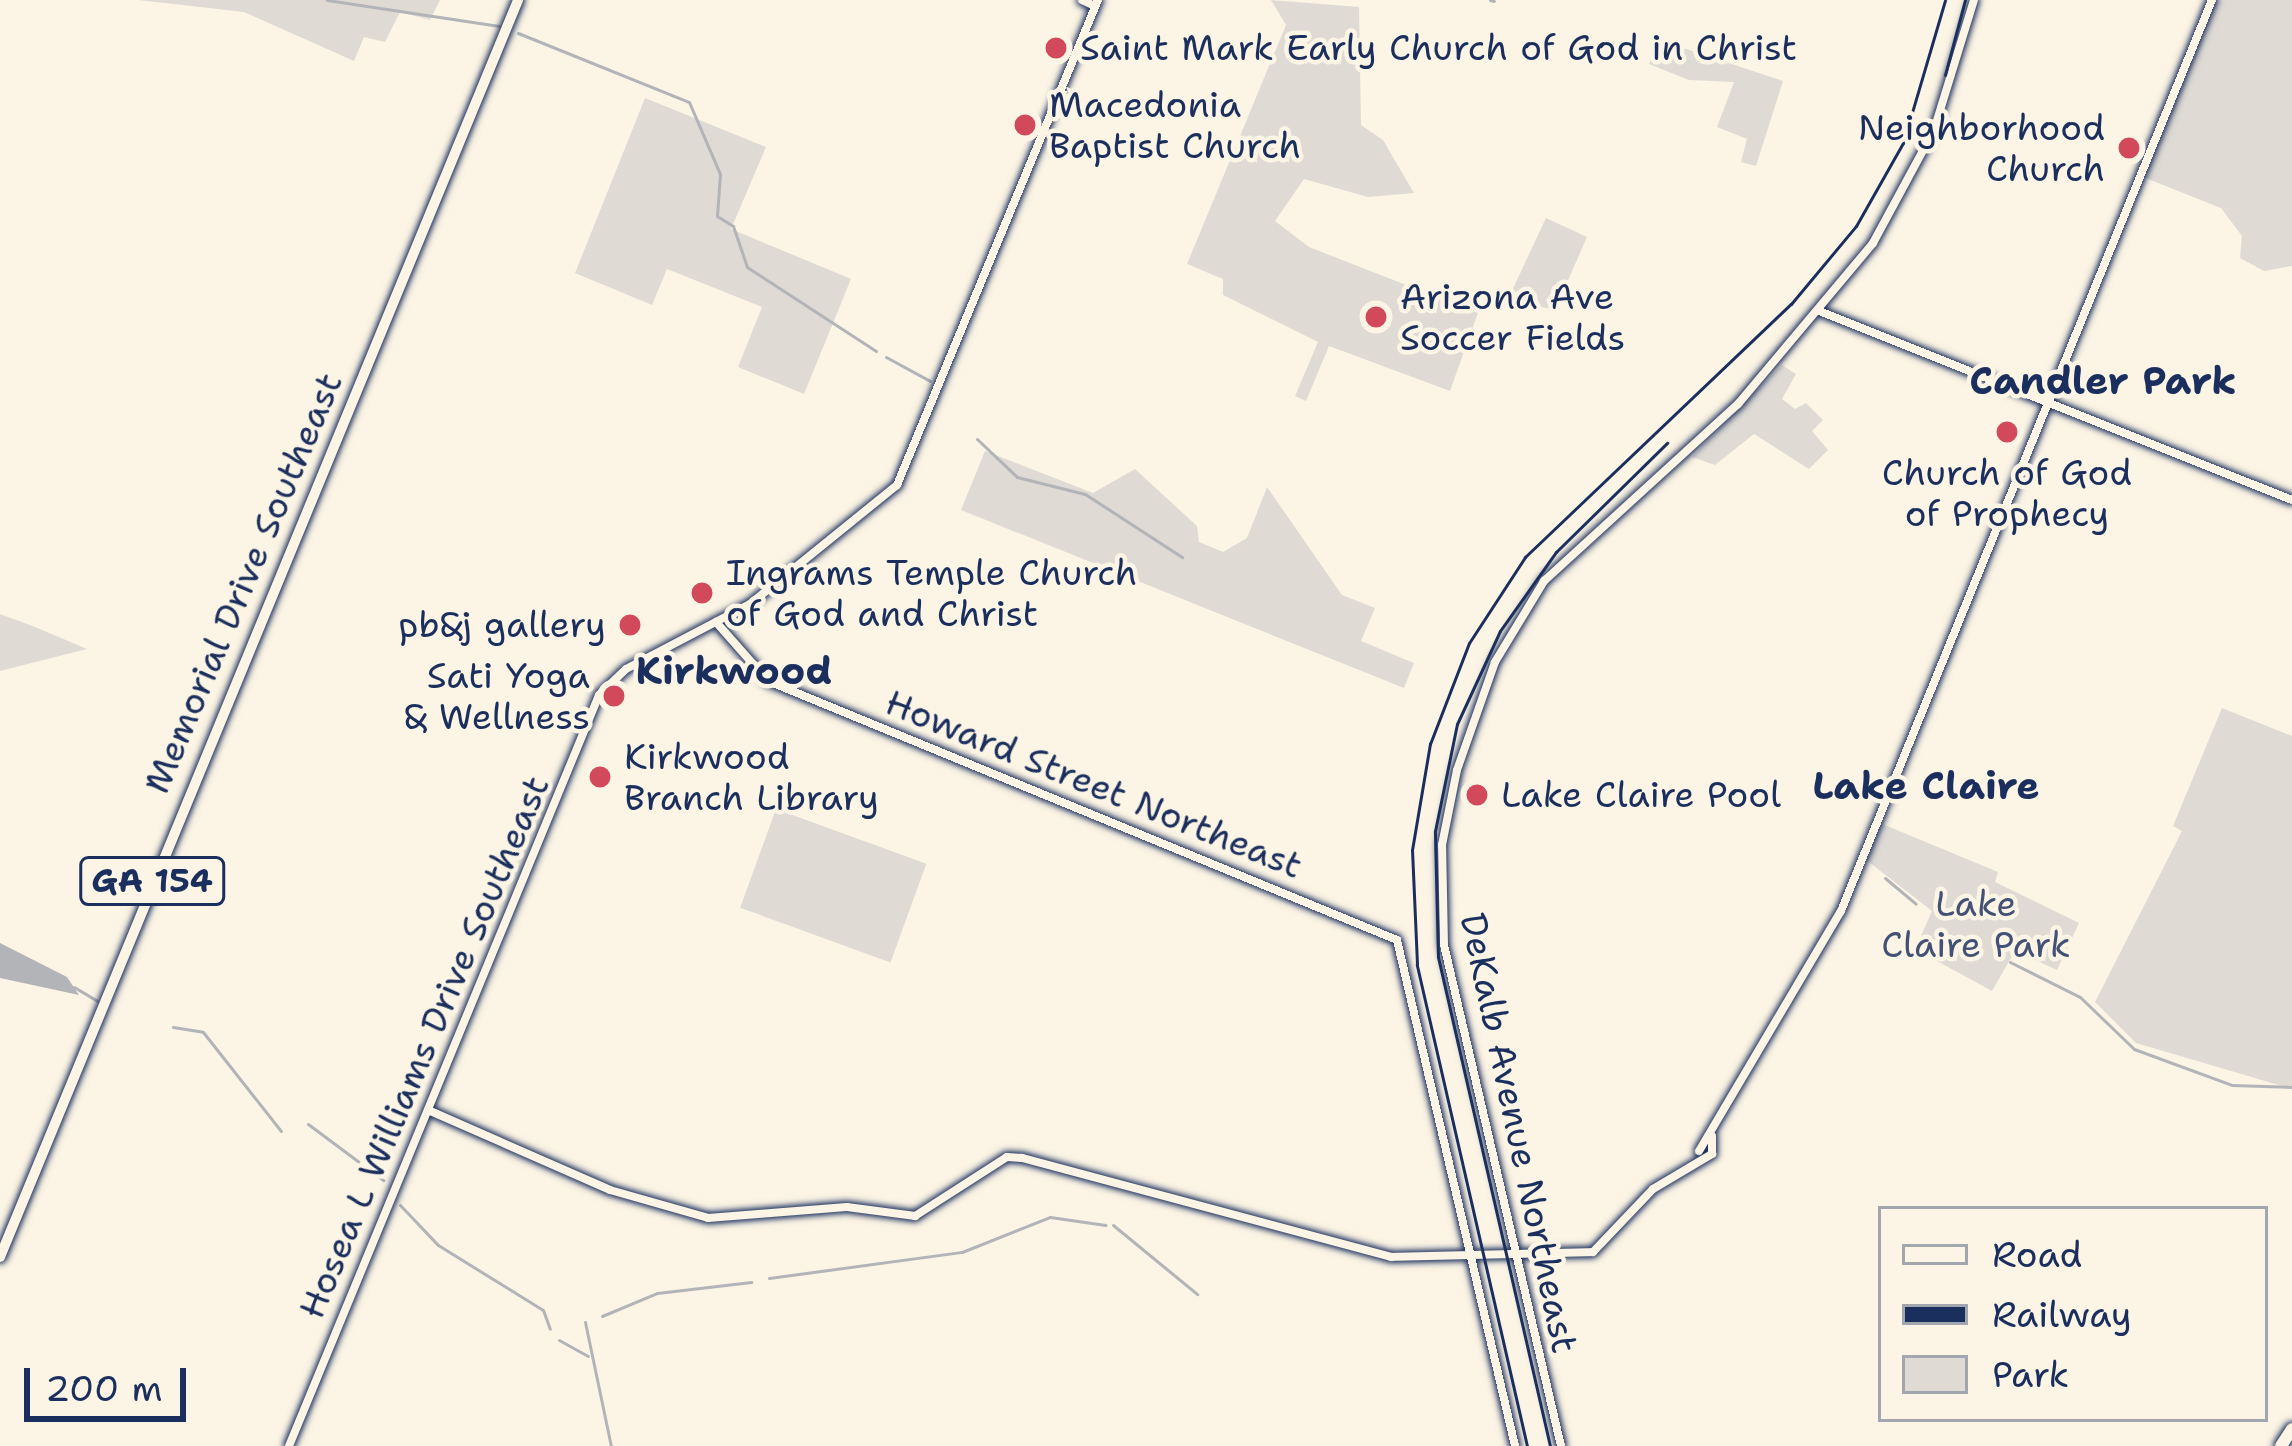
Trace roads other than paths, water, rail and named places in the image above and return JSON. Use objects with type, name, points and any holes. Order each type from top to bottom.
[{"type":"highway","points":[[2282,1446],[2292,1429]]},
{"type":"main road","name":"Memorial Drive Southeast","points":[[0,1257],[518,0]]},
{"type":"street","points":[[1082,0],[1096,3]]},
{"type":"street","name":"DeKalb Avenue Northeast","points":[[1561,1446],[1442,924],[1444,827],[1464,747],[1502,648],[1558,563],[1738,404],[1819,311],[1921,160],[1974,0]]},
{"type":"street","points":[[428,1110],[622,1194],[708,1218],[838,1207],[907,1217],[1006,1157],[1371,1253],[1516,1257],[1603,1246],[1706,1147],[1841,911],[2212,0]]},
{"type":"street","name":"Hosea L Williams Drive Southeast","points":[[289,1446],[599,695],[626,669],[716,622],[897,485],[1096,3]]},
{"type":"street","points":[[1819,311],[2292,500]]},
{"type":"street","name":"Howard Street Northeast","points":[[716,622],[768,681],[1400,947],[1472,1257]]},
{"type":"street","points":[[1472,1257],[1515,1446]]},
{"type":"waterway","points":[[327,0],[499,26]]},
{"type":"waterway","points":[[1490,0],[1494,1]]},
{"type":"waterway","points":[[518,33],[689,102],[720,174],[717,216],[733,226],[747,267],[876,351]]},
{"type":"waterway","points":[[886,357],[930,381]]},
{"type":"waterway","points":[[977,439],[1017,477],[1085,494],[1182,557]]},
{"type":"waterway","points":[[1885,878],[1916,904]]},
{"type":"waterway","points":[[2010,962],[2080,997],[2134,1049],[2232,1085],[2292,1087]]},
{"type":"waterway","points":[[74,987],[97,1001]]},
{"type":"waterway","points":[[173,1027],[203,1032],[281,1131]]},
{"type":"waterway","points":[[308,1124],[383,1180]]},
{"type":"waterway","points":[[400,1205],[438,1245],[543,1310],[550,1329]]},
{"type":"waterway","points":[[769,1278],[962,1252],[1050,1217],[1105,1225]]},
{"type":"waterway","points":[[1113,1225],[1197,1294]]},
{"type":"waterway","points":[[602,1316],[657,1293],[751,1282]]},
{"type":"waterway","points":[[585,1322],[611,1446]]},
{"type":"waterway","points":[[559,1340],[588,1356]]},
{"type":"railway","points":[[1527,1446],[1417,964],[1412,850],[1430,744],[1469,643],[1525,557],[1791,304],[1856,226],[1903,143],[1945,0]]},
{"type":"railway","points":[[1945,75],[1965,0]]},
{"type":"railway","points":[[1550,1446],[1438,957],[1435,831],[1457,724],[1500,631],[1556,552],[1667,443]]},
{"type":"place","name":"Saint Mark Early Church of God in Christ","points":[[1056,48]]},
{"type":"place","name":"Macedonia Baptist Church","points":[[1025,125]]},
{"type":"place","name":"Neighborhood Church","points":[[2129,148]]},
{"type":"place","name":"Arizona Ave Soccer Fields","points":[[1376,317]]},
{"type":"place","name":"Church of God of Prophecy","points":[[2007,432]]},
{"type":"place","name":"Ingrams Temple Church of God and Christ","points":[[702,593]]},
{"type":"place","name":"pb&j gallery","points":[[630,625]]},
{"type":"place","name":"Sati Yoga & Wellness","points":[[614,696]]},
{"type":"place","name":"Kirkwood Branch Library","points":[[600,777]]},
{"type":"place","name":"Lake Claire Pool","points":[[1477,795]]},
{"type":"district","name":"Candler Park","points":[[2103,380]]},
{"type":"district","name":"Kirkwood","points":[[734,670]]},
{"type":"district","name":"Lake Claire","points":[[1926,785]]},
{"type":"park label","name":"Lake Claire Park","points":[[1976,924]]}]
